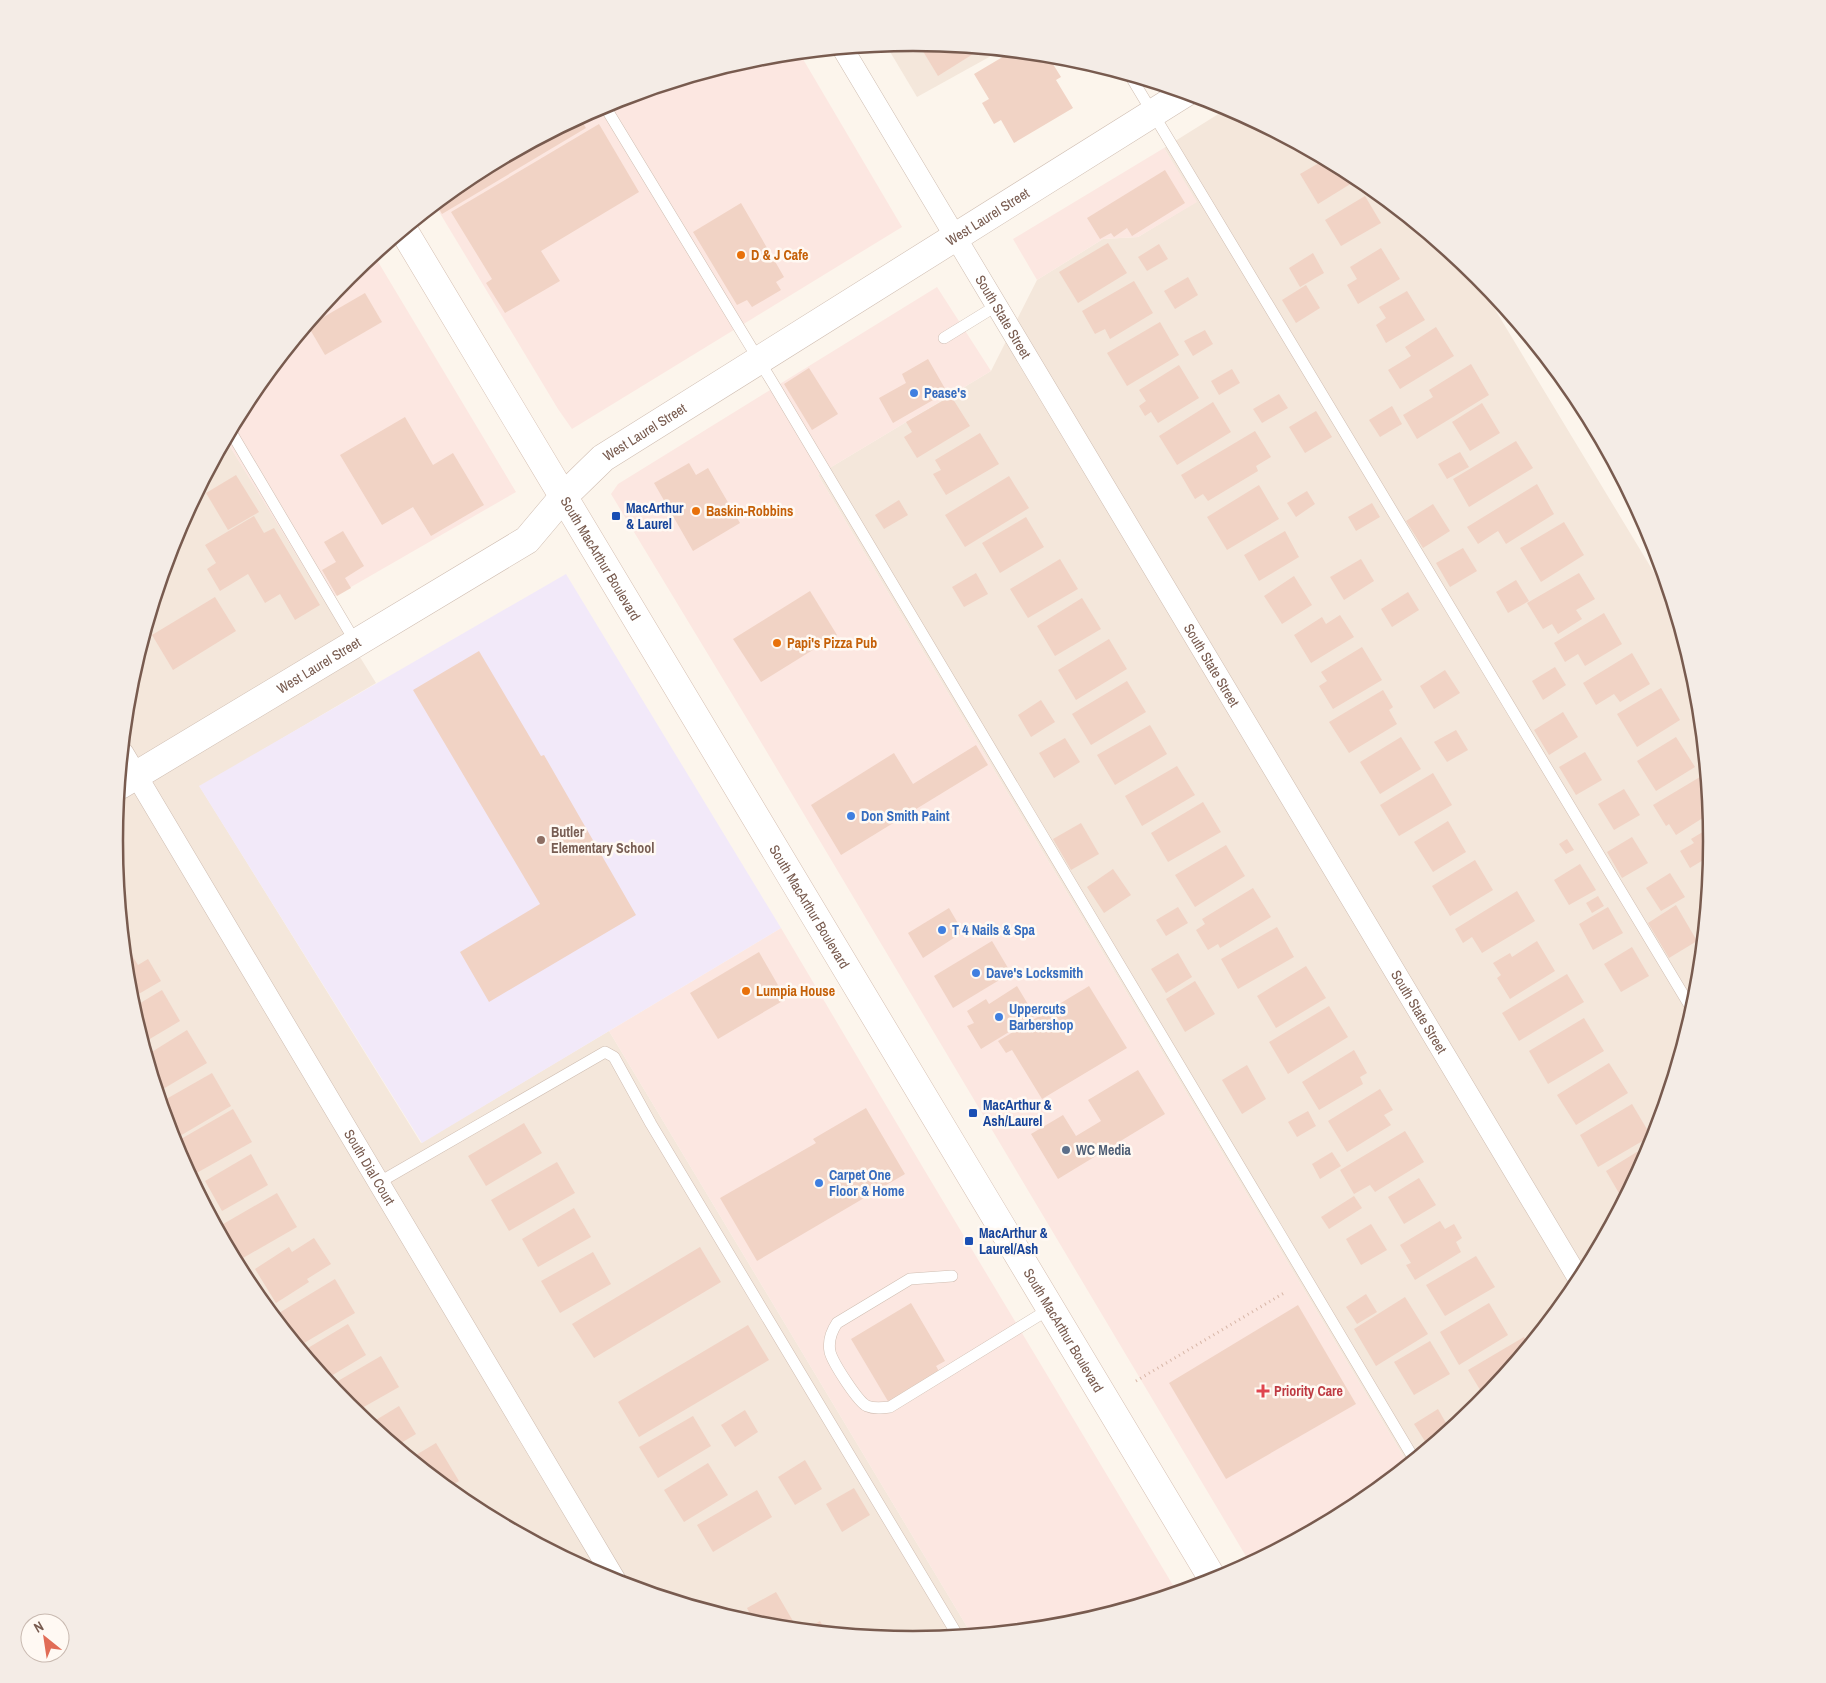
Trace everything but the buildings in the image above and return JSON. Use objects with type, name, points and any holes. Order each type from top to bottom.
[{"type":"main road","name":"West Laurel Street","points":[[126,771],[356,643],[527,540],[564,496],[603,458],[1178,97]]},
{"type":"main road","name":"South MacArthur Boulevard","points":[[407,235],[1210,1574]]},
{"type":"street","name":"South State Street","points":[[846,54],[1575,1273]]},
{"type":"street","name":"South Dial Court","points":[[126,771],[378,1183],[610,1572]]},
{"type":"lane","points":[[1135,83],[1687,1002]]},
{"type":"lane","points":[[608,112],[1411,1454]]},
{"type":"lane","points":[[944,338],[996,306]]},
{"type":"lane","points":[[234,438],[356,643]]},
{"type":"lane","points":[[378,1183],[605,1052],[614,1058],[656,1133],[955,1630]]},
{"type":"lane","points":[[952,1276],[910,1279],[837,1323],[831,1331],[830,1354],[859,1401],[867,1406],[876,1408],[890,1407],[1051,1308]]},
{"type":"path","points":[[1136,1381],[1284,1293]]},
{"type":"shaded area","points":[[913,51],[992,56],[917,97],[890,52]]},
{"type":"shaded area","points":[[803,59],[902,227],[572,429],[558,409],[438,210],[474,184],[518,157],[563,133],[611,111],[659,93],[708,78],[759,66]]},
{"type":"shaded area","points":[[1220,113],[1308,157],[1352,184],[1434,247],[1472,283],[1492,304],[1658,579],[1676,637],[1688,687],[1702,790],[1702,893],[1688,996],[1661,1096],[1643,1144],[1622,1191],[1570,1281],[1540,1323],[1507,1363],[1434,1436],[1405,1459],[818,475],[991,371],[1037,280],[1103,239],[1138,237],[1196,202],[1164,148]]},
{"type":"shaded area","points":[[1164,148],[1197,202],[1138,237],[1103,239],[1037,280],[1013,239]]},
{"type":"shaded area","points":[[377,261],[516,492],[325,602],[229,445],[256,402],[286,360],[319,320]]},
{"type":"shaded area","points":[[937,287],[991,371],[818,475],[1405,1459],[1394,1468],[1352,1499],[1308,1526],[1247,1557],[611,494],[618,484]]},
{"type":"shaded area","points":[[229,445],[376,683],[200,787],[421,1143],[609,1031],[969,1630],[913,1632],[861,1630],[759,1617],[708,1605],[659,1590],[611,1572],[563,1550],[518,1526],[474,1499],[392,1436],[319,1363],[286,1323],[256,1281],[204,1191],[183,1144],[165,1096],[138,996],[124,893],[124,790],[138,687],[165,587],[183,539],[204,492]]},
{"type":"shaded area","points":[[566,574],[781,928],[422,1143],[199,786]]},
{"type":"shaded area","points":[[781,928],[1174,1587],[1118,1605],[1067,1617],[969,1630],[609,1031]]},
{"type":"place","name":"D & J Cafe","points":[[741,255]]},
{"type":"place","name":"Pease's","points":[[914,393]]},
{"type":"place","name":"Baskin-Robbins","points":[[696,511]]},
{"type":"place","name":"MacArthur & Laurel","points":[[616,516]]},
{"type":"place","name":"Papi's Pizza Pub","points":[[777,643]]},
{"type":"place","name":"Don Smith Paint","points":[[851,816]]},
{"type":"place","name":"Butler Elementary School","points":[[541,840]]},
{"type":"place","name":"T 4 Nails & Spa","points":[[942,930]]},
{"type":"place","name":"Dave's Locksmith","points":[[976,973]]},
{"type":"place","name":"Lumpia House","points":[[746,991]]},
{"type":"place","name":"Uppercuts Barbershop","points":[[999,1017]]},
{"type":"place","name":"MacArthur & Ash/Laurel","points":[[973,1113]]},
{"type":"place","name":"WC Media","points":[[1066,1150]]},
{"type":"place","name":"Carpet One Floor & Home","points":[[819,1183]]},
{"type":"place","name":"MacArthur & Laurel/Ash","points":[[969,1241]]},
{"type":"place","name":"Priority Care","points":[[1263,1391]]}]
